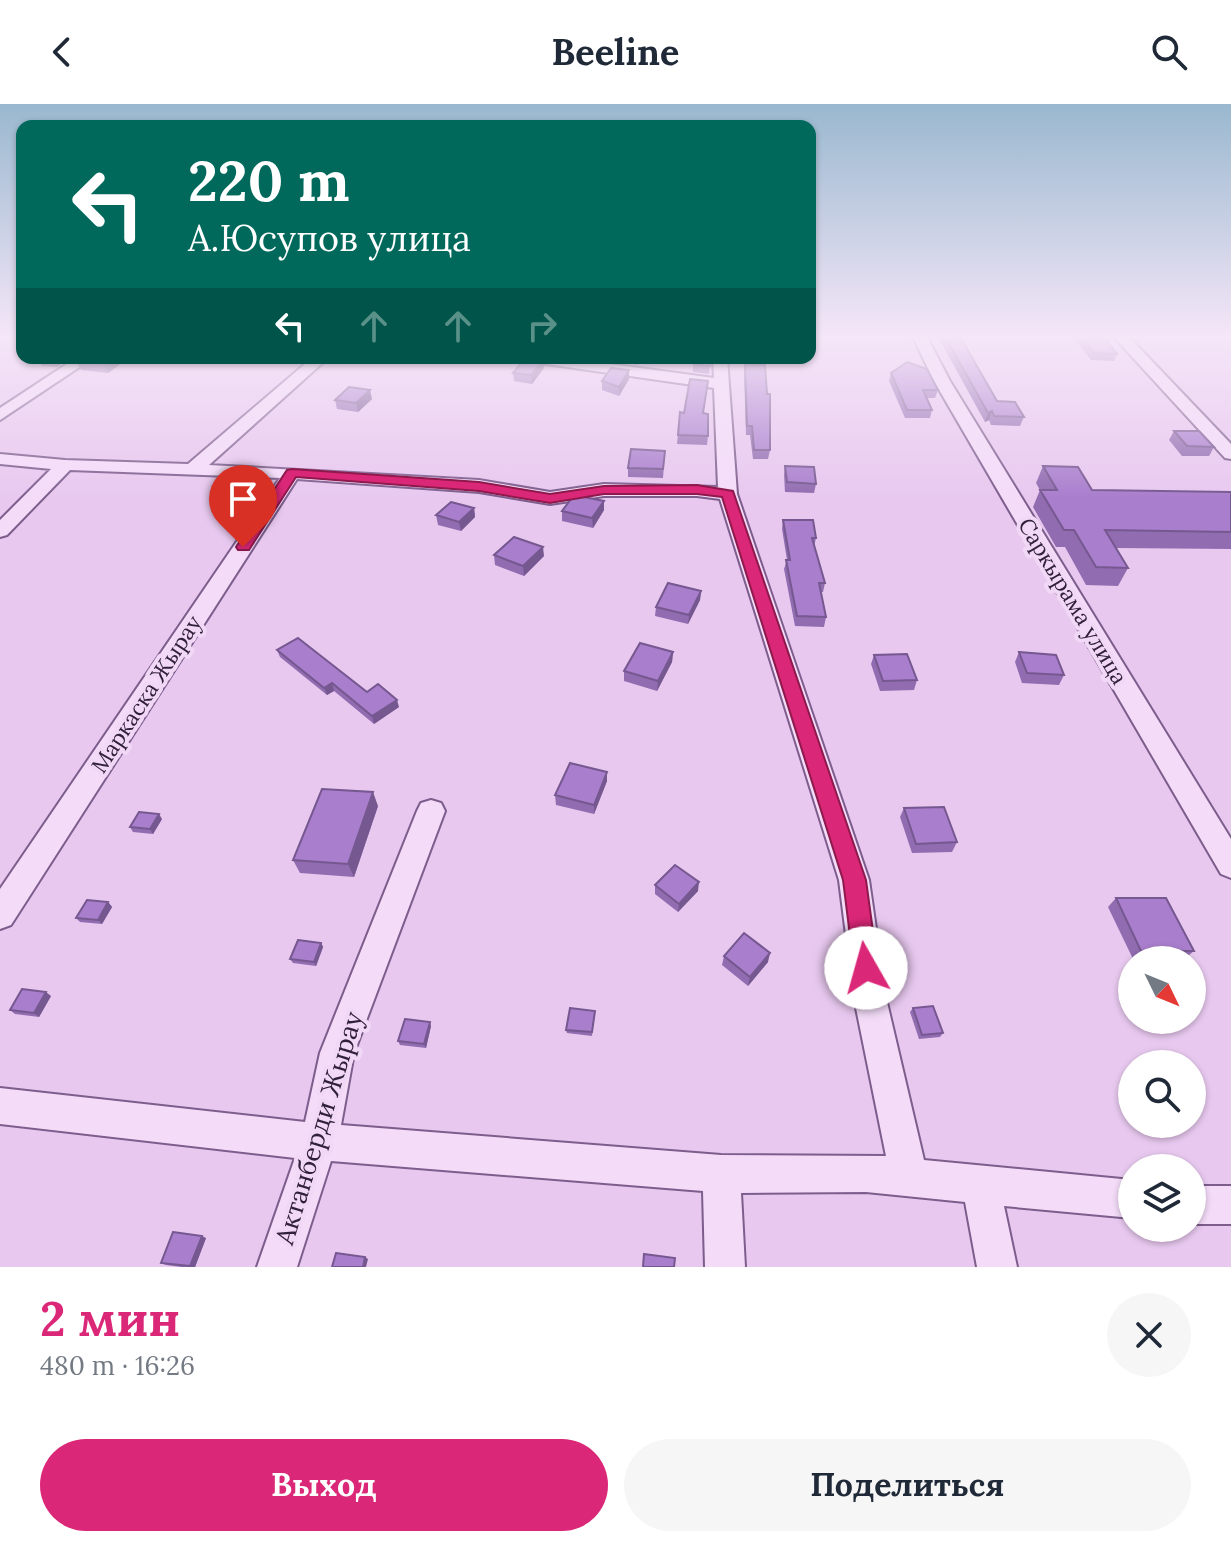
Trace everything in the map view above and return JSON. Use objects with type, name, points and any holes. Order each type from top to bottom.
[{"type":"street","points":[[0,415],[39,389]]},
{"type":"street","points":[[193,469],[285,389]]},
{"type":"street","points":[[722,389],[728,494],[854,880],[870,998],[909,1177]]},
{"type":"street","name":"Саркырама улица","points":[[947,389],[1231,865]]},
{"type":"street","points":[[1170,389],[1231,454]]},
{"type":"street","points":[[0,459],[65,465],[292,473],[479,486],[550,498],[604,490],[697,490],[728,494]]},
{"type":"street","points":[[0,531],[65,465]]},
{"type":"street","name":"Маркаска Жырау","points":[[0,915],[292,473]]},
{"type":"street","name":"Актанберди Жырау","points":[[277,1267],[319,1142],[337,1053],[431,811]]},
{"type":"street","points":[[0,1106],[319,1142],[721,1174],[834,1173],[909,1177],[1118,1198]]},
{"type":"street","points":[[721,1174],[725,1267]]},
{"type":"street","points":[[981,1185],[997,1267]]},
{"type":"street","points":[[1206,1205],[1231,1205]]},
{"type":"building","points":[[347,389],[370,390],[356,403],[335,400]]},
{"type":"building","points":[[688,389],[707,389],[703,413],[708,414],[708,436],[678,435],[680,412],[684,413]]},
{"type":"building","points":[[746,389],[767,389],[767,394],[770,394],[770,450],[754,450],[752,426],[747,426]]},
{"type":"building","points":[[898,389],[938,389],[923,390],[932,410],[907,410]]},
{"type":"building","points":[[975,389],[990,389],[997,401],[1015,402],[1024,417],[994,416],[992,411],[988,413]]},
{"type":"building","points":[[1174,431],[1199,431],[1214,447],[1187,446]]},
{"type":"building","points":[[631,449],[665,451],[663,469],[628,468]]},
{"type":"building","points":[[785,466],[814,467],[816,484],[787,482]]},
{"type":"building","points":[[1043,466],[1078,467],[1092,490],[1231,492],[1231,532],[1105,530],[1128,568],[1096,567],[1074,530],[1064,530],[1040,490],[1057,490]]},
{"type":"building","points":[[574,495],[604,501],[592,518],[562,511]]},
{"type":"building","points":[[451,502],[474,508],[459,522],[436,515]]},
{"type":"building","points":[[783,520],[813,520],[816,538],[812,538],[825,583],[819,583],[826,617],[797,616],[786,560],[790,560]]},
{"type":"building","points":[[514,537],[543,547],[523,566],[494,555]]},
{"type":"building","points":[[668,583],[701,591],[689,615],[656,607]]},
{"type":"building","points":[[298,638],[367,692],[378,684],[397,700],[372,716],[332,683],[324,688],[277,650]]},
{"type":"building","points":[[640,643],[673,652],[658,681],[624,671]]},
{"type":"building","points":[[1019,652],[1056,655],[1064,675],[1027,673]]},
{"type":"building","points":[[907,654],[917,680],[883,681],[874,655]]},
{"type":"building","points":[[570,763],[607,772],[594,805],[555,795]]},
{"type":"building","points":[[322,789],[373,792],[348,864],[293,860]]},
{"type":"building","points":[[944,807],[957,842],[916,844],[904,808]]},
{"type":"building","points":[[139,812],[159,814],[150,829],[130,827]]},
{"type":"building","points":[[675,865],[699,882],[679,904],[655,885]]},
{"type":"building","points":[[1116,898],[1166,898],[1191,946],[1139,946]]},
{"type":"building","points":[[87,900],[108,902],[98,920],[76,918]]},
{"type":"building","points":[[744,933],[770,953],[750,977],[724,956]]},
{"type":"building","points":[[298,940],[321,943],[314,962],[290,959]]},
{"type":"building","points":[[22,989],[46,992],[34,1013],[10,1010]]},
{"type":"building","points":[[933,1006],[943,1033],[922,1035],[913,1008]]},
{"type":"building","points":[[570,1008],[595,1011],[592,1032],[566,1030]]},
{"type":"building","points":[[405,1019],[430,1022],[424,1044],[398,1041]]},
{"type":"building","points":[[173,1232],[202,1236],[190,1266],[161,1263]]},
{"type":"building","points":[[336,1253],[365,1257],[363,1267],[332,1267]]},
{"type":"building","points":[[644,1254],[675,1258],[674,1267],[643,1267]]},
{"type":"route","points":[[243,547],[292,473],[479,486],[550,498],[604,490],[697,490],[728,494],[823,777],[854,880],[866,968]]}]
